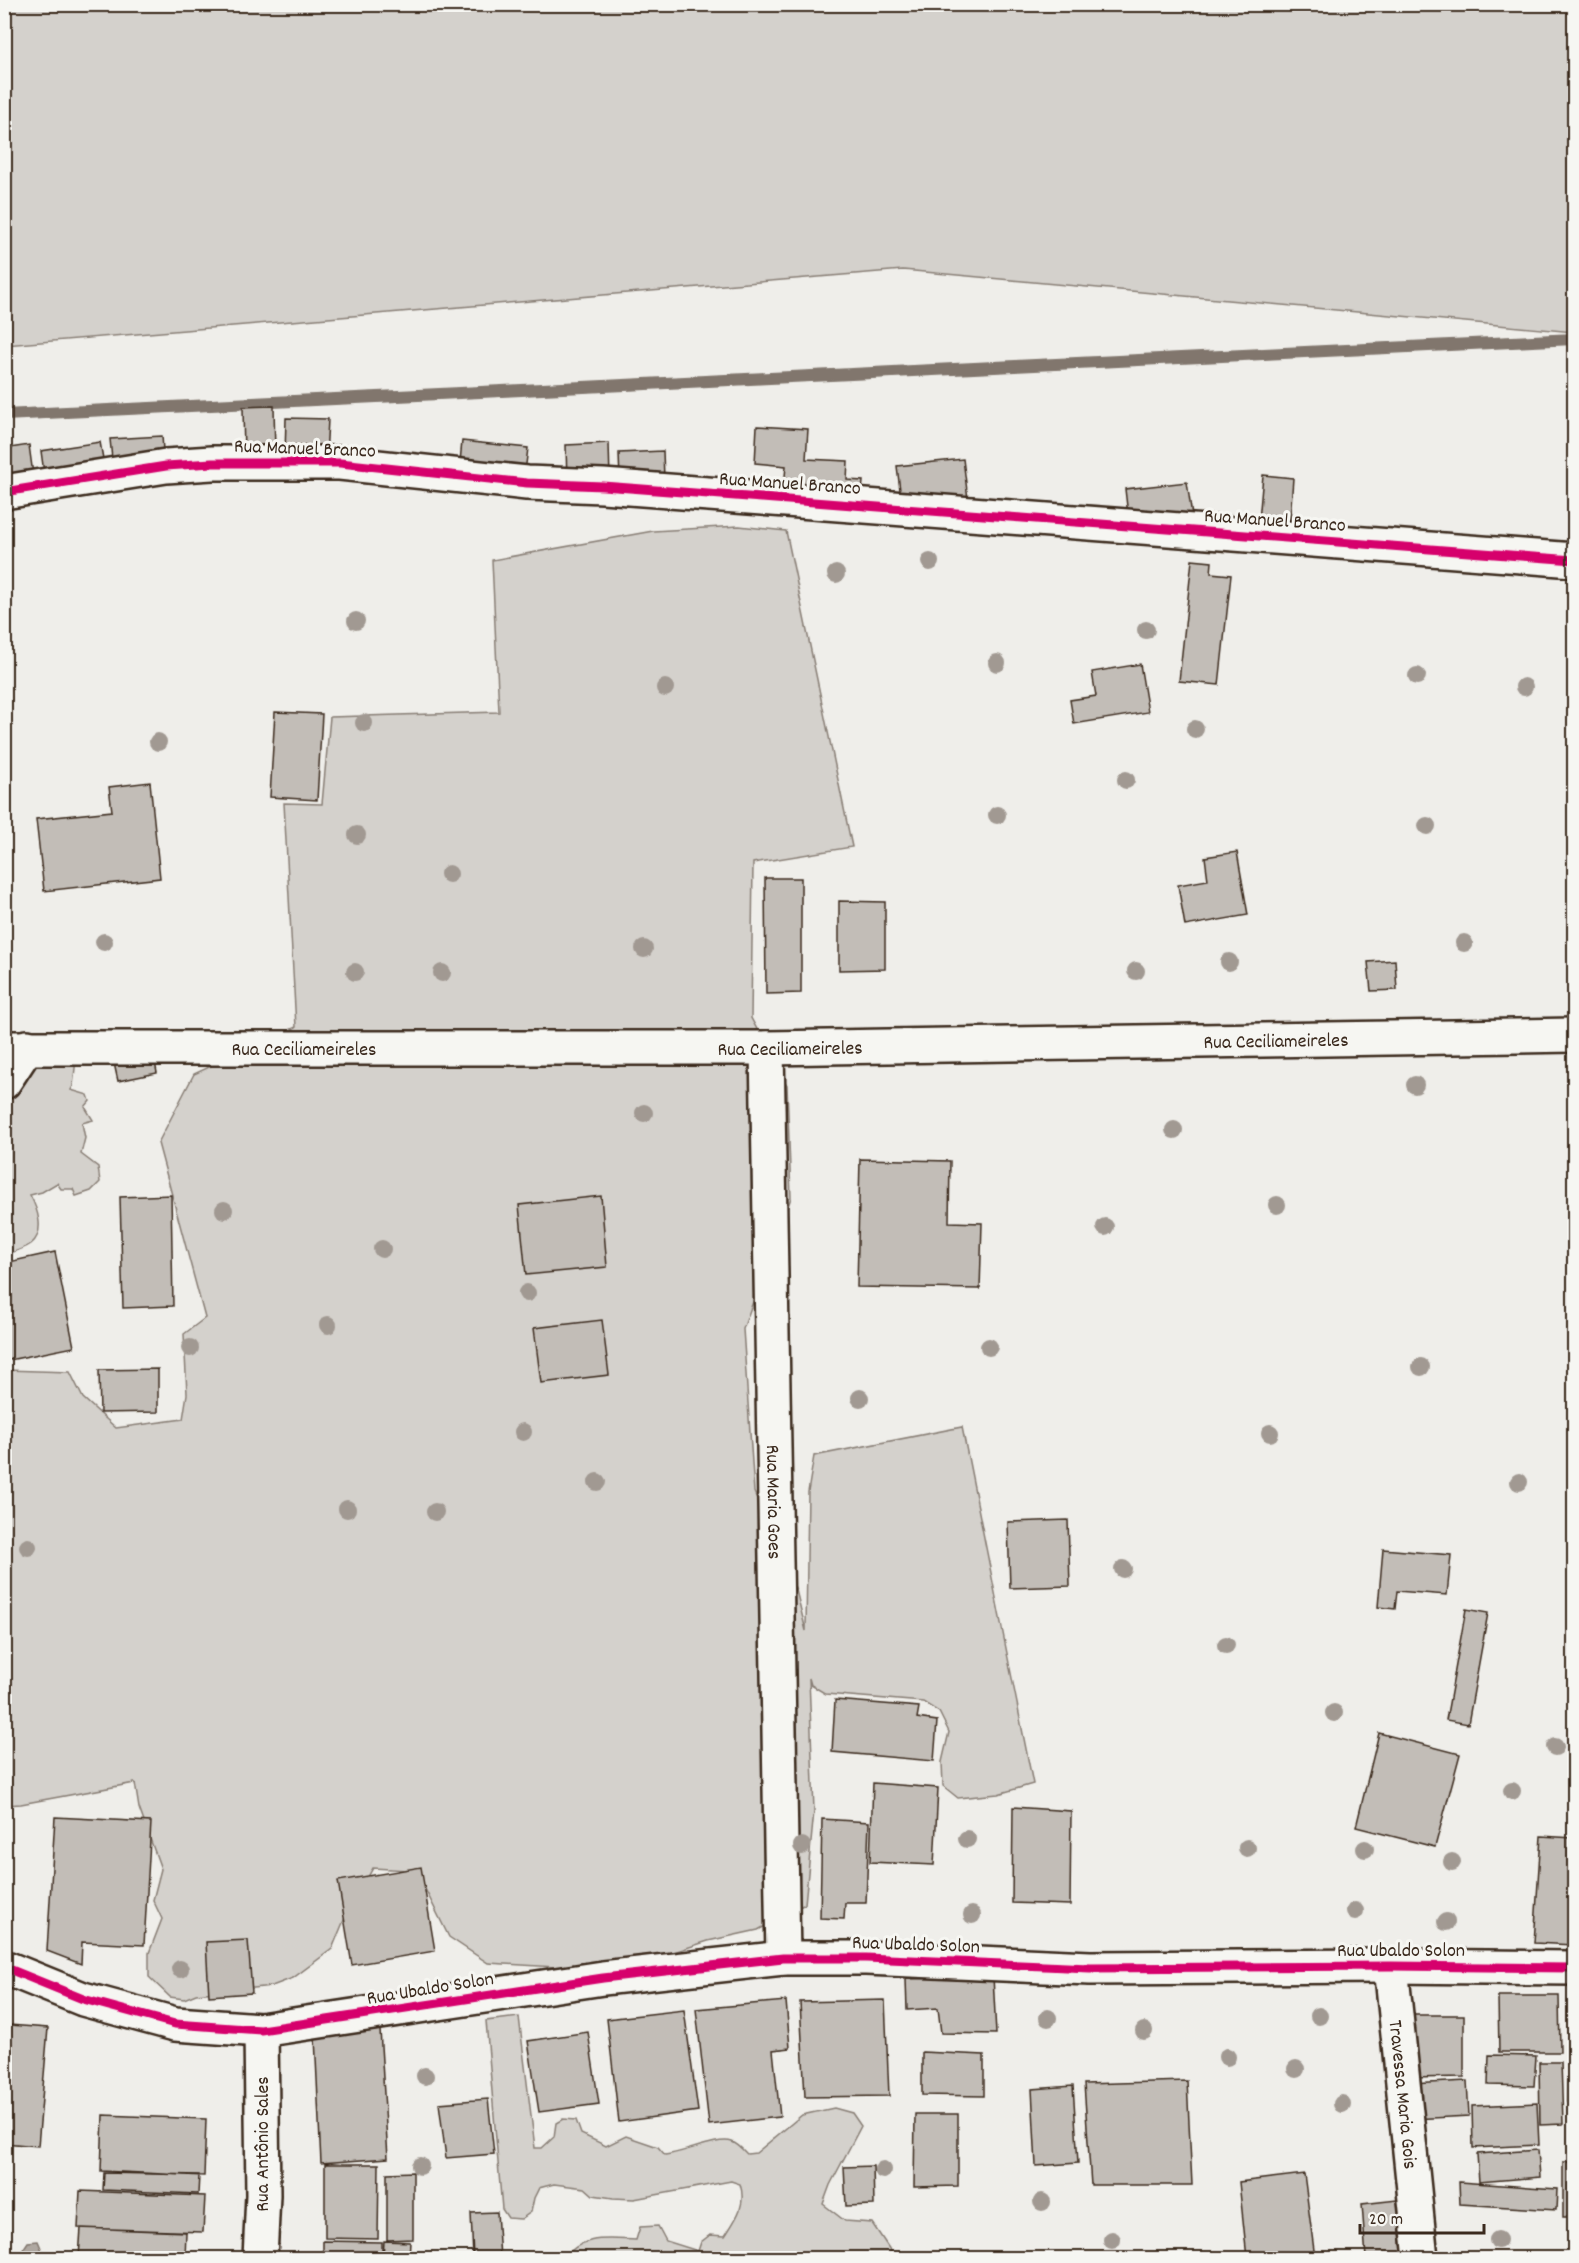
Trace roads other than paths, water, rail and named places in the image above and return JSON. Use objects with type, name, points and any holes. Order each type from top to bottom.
[{"type":"street","name":"Rua Manuel Branco","points":[[4,492],[166,466],[212,463],[340,463],[527,483],[603,486],[1575,560]]},
{"type":"street","name":"Rua Ceciliameireles","points":[[16,1048],[767,1048],[1575,1035]]},
{"type":"street","points":[[4,1082],[16,1048]]},
{"type":"street","name":"Rua Maria Goes","points":[[767,1048],[783,1958]]},
{"type":"street","name":"Rua Ubaldo Solon","points":[[4,1968],[83,1999],[176,2024],[261,2030],[603,1978],[783,1958],[1090,1968],[1391,1966],[1575,1968]]},
{"type":"street","name":"Travessa Maria Gois","points":[[1391,1966],[1421,2259]]},
{"type":"street","name":"Rua Antônio Sales","points":[[260,2259],[261,2030]]},
{"type":"waterway","points":[[4,415],[1574,339]]}]
